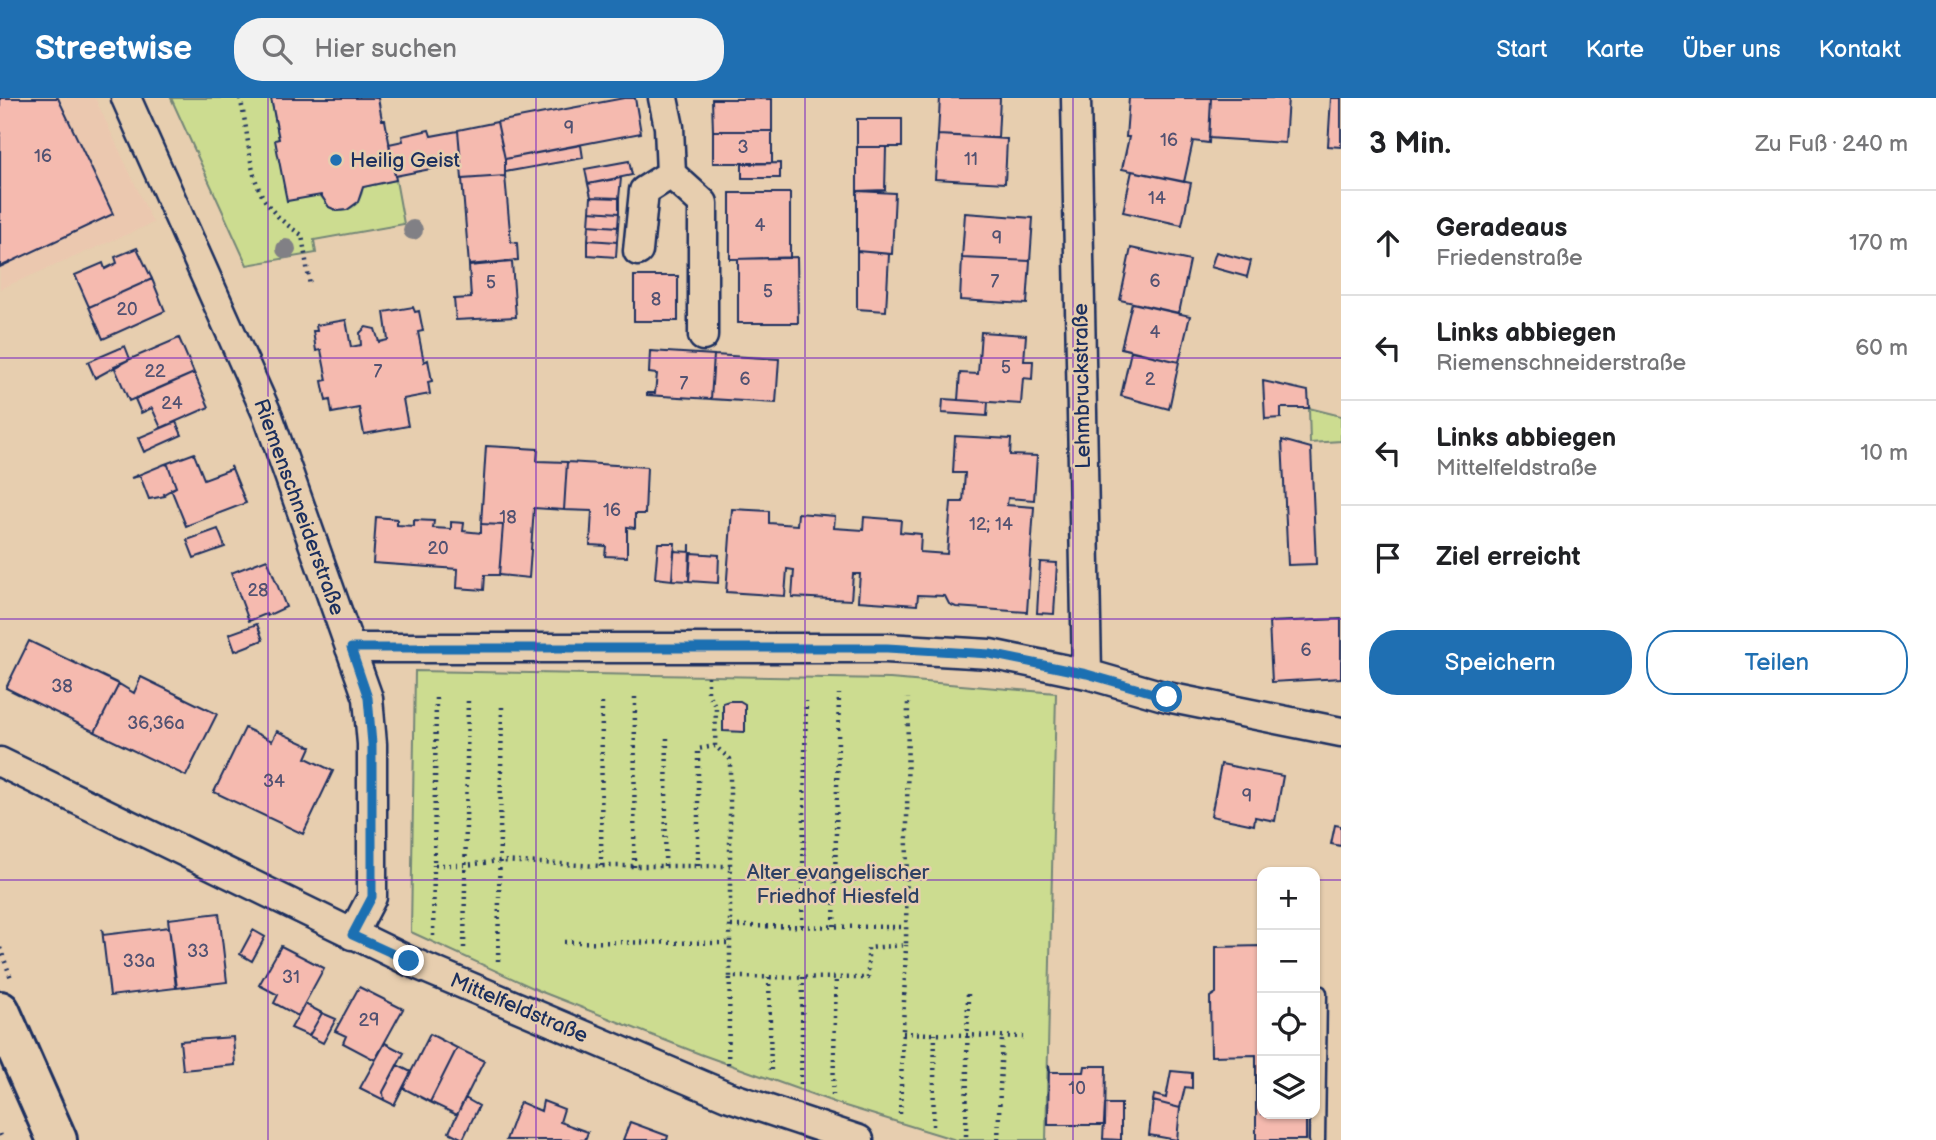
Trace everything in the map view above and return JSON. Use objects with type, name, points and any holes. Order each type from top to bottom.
[{"type":"main road","points":[[0,1011],[57,1140]]},
{"type":"main road","points":[[0,1070],[31,1140]]},
{"type":"street","name":"Riemenschneiderstraße","points":[[126,98],[268,416],[368,698],[372,744],[372,897],[352,935]]},
{"type":"street","points":[[663,98],[669,127],[671,174],[703,202],[704,336]]},
{"type":"street","name":"Lehmbruckstraße","points":[[1076,98],[1087,674]]},
{"type":"street","points":[[638,251],[644,191],[671,174]]},
{"type":"street","points":[[351,648],[887,648],[990,654],[1087,674],[1180,700],[1341,732]]},
{"type":"street","name":"Mittelfeldstraße","points":[[0,762],[352,935],[727,1096],[859,1140]]},
{"type":"lane","points":[[1317,1140],[1318,1056]]},
{"type":"path","points":[[240,98],[256,181],[263,200],[276,216],[302,235],[310,286]]},
{"type":"path","points":[[707,647],[708,694],[716,707],[715,746]]},
{"type":"path","points":[[834,926],[839,694]]},
{"type":"path","points":[[634,867],[635,696]]},
{"type":"path","points":[[433,936],[436,698]]},
{"type":"path","points":[[464,948],[468,698]]},
{"type":"path","points":[[601,866],[602,698]]},
{"type":"path","points":[[900,1114],[908,698]]},
{"type":"path","points":[[802,926],[806,701]]},
{"type":"path","points":[[498,961],[502,706]]},
{"type":"path","points":[[665,866],[667,736]]},
{"type":"path","points":[[698,866],[698,750],[715,746]]},
{"type":"path","points":[[715,746],[730,759],[731,943],[727,1096]]},
{"type":"path","points":[[434,865],[466,866],[500,861],[634,867],[730,866]]},
{"type":"path","points":[[731,926],[905,926]]},
{"type":"path","points":[[564,942],[731,943]]},
{"type":"path","points":[[730,977],[868,978],[868,948],[905,945]]},
{"type":"path","points":[[769,977],[771,1073]]},
{"type":"path","points":[[801,1084],[803,977]]},
{"type":"path","points":[[833,1095],[836,977]]},
{"type":"path","points":[[966,1136],[968,993]]},
{"type":"path","points":[[903,1033],[1023,1037]]},
{"type":"path","points":[[933,1126],[935,1034]]},
{"type":"path","points":[[998,1140],[1002,1037]]},
{"type":"path","points":[[0,1134],[2,1140]]},
{"type":"shaded area","points":[[0,98],[95,98],[153,223],[0,289]]},
{"type":"green space","points":[[171,98],[271,98],[279,139],[329,207],[347,210],[356,204],[363,187],[396,180],[404,224],[314,240],[316,253],[247,265]]},
{"type":"green space","points":[[1309,408],[1341,416],[1341,441],[1310,443]]},
{"type":"green space","name":"Alter evangelischer Friedhof Hiesfeld","points":[[415,671],[890,679],[1056,693],[1046,1140],[956,1140],[842,1105],[700,1054],[542,992],[411,932]]},
{"type":"building","points":[[0,98],[58,98],[113,214],[0,267]]},
{"type":"building","name":"Heilig Geist","points":[[271,98],[378,98],[382,120],[385,120],[396,180],[363,187],[358,202],[347,210],[338,211],[329,207],[321,195],[287,201],[275,140],[279,139]]},
{"type":"building","points":[[635,98],[641,133],[505,159],[497,122]]},
{"type":"building","points":[[940,98],[1000,98],[998,138],[938,135]]},
{"type":"building","points":[[1129,98],[1211,98],[1209,143],[1193,141],[1184,182],[1122,169],[1129,137],[1126,137]]},
{"type":"building","points":[[1211,98],[1288,98],[1285,143],[1209,138]]},
{"type":"building","points":[[1331,98],[1341,98],[1341,147],[1328,146]]},
{"type":"building","points":[[712,99],[772,99],[772,131],[713,131]]},
{"type":"building","points":[[857,119],[902,119],[902,147],[857,147]]},
{"type":"building","points":[[497,122],[505,159],[505,176],[462,179],[458,130]]},
{"type":"building","points":[[429,130],[431,136],[458,131],[461,163],[395,176],[389,144],[403,141],[402,136]]},
{"type":"building","points":[[713,131],[772,131],[772,163],[713,163]]},
{"type":"building","points":[[938,135],[1007,139],[1005,183],[935,179]]},
{"type":"building","points":[[581,145],[583,158],[505,172],[505,159]]},
{"type":"building","points":[[857,147],[886,147],[885,190],[857,191]]},
{"type":"building","points":[[629,161],[632,175],[588,184],[585,169]]},
{"type":"building","points":[[780,163],[780,178],[742,178],[742,164]]},
{"type":"building","points":[[1132,171],[1191,183],[1182,225],[1123,212]]},
{"type":"building","points":[[505,176],[511,242],[517,243],[518,260],[469,265],[462,179]]},
{"type":"building","points":[[621,178],[619,198],[591,197],[588,184]]},
{"type":"building","points":[[857,191],[895,193],[892,254],[857,251]]},
{"type":"building","points":[[730,193],[790,193],[790,258],[730,259]]},
{"type":"building","points":[[591,197],[619,198],[619,213],[590,211]]},
{"type":"building","points":[[590,211],[619,213],[618,227],[589,225]]},
{"type":"building","points":[[965,213],[1033,218],[1030,261],[962,258]]},
{"type":"building","points":[[589,225],[618,227],[617,242],[588,240]]},
{"type":"building","points":[[588,240],[617,242],[616,257],[588,255]]},
{"type":"building","points":[[137,248],[152,279],[89,307],[75,275],[103,263],[105,269],[117,263],[115,257]]},
{"type":"building","points":[[1131,248],[1190,261],[1179,313],[1120,300]]},
{"type":"building","points":[[857,251],[889,254],[886,311],[857,309]]},
{"type":"building","points":[[1216,252],[1251,261],[1247,277],[1211,267]]},
{"type":"building","points":[[797,257],[798,323],[738,323],[738,259]]},
{"type":"building","points":[[962,258],[1030,261],[1027,304],[960,300]]},
{"type":"building","points":[[512,262],[516,317],[456,320],[454,299],[471,298],[469,266]]},
{"type":"building","points":[[634,276],[678,276],[678,321],[634,321]]},
{"type":"building","points":[[152,279],[165,311],[103,339],[89,307]]},
{"type":"building","points":[[1132,303],[1190,316],[1179,362],[1121,348]]},
{"type":"building","points":[[413,307],[415,312],[419,311],[423,331],[418,332],[424,362],[428,360],[432,381],[428,382],[430,394],[403,399],[408,426],[364,434],[359,408],[332,413],[330,400],[326,401],[322,381],[327,380],[321,350],[316,351],[313,331],[317,331],[316,325],[346,320],[351,347],[361,345],[360,333],[366,327],[375,329],[379,342],[388,340],[384,312]]},
{"type":"building","points":[[981,332],[1026,335],[1024,361],[1033,361],[1032,379],[1023,378],[1021,404],[958,400],[960,373],[978,374]]},
{"type":"building","points":[[179,338],[194,373],[129,401],[114,366]]},
{"type":"building","points":[[125,346],[130,359],[95,378],[88,362]]},
{"type":"building","points":[[650,351],[714,355],[711,399],[647,395],[655,393],[657,374],[649,373]]},
{"type":"building","points":[[1131,351],[1179,362],[1169,409],[1121,396]]},
{"type":"building","points":[[714,355],[779,359],[776,403],[711,399]]},
{"type":"building","points":[[194,373],[209,407],[161,428],[152,408],[141,413],[135,399]]},
{"type":"building","points":[[1263,381],[1308,391],[1309,408],[1281,408],[1281,418],[1265,419]]},
{"type":"building","points":[[943,399],[988,402],[987,416],[942,413]]},
{"type":"building","points":[[176,422],[182,435],[144,452],[138,438]]},
{"type":"building","points":[[955,436],[1011,439],[1010,455],[1037,456],[1034,500],[1008,498],[1007,505],[1034,507],[1027,612],[956,607],[949,604],[945,596],[918,595],[917,605],[858,601],[860,574],[853,574],[851,600],[792,597],[794,570],[787,569],[785,596],[726,592],[732,509],[769,511],[769,523],[797,525],[798,513],[835,516],[834,528],[863,530],[864,517],[901,520],[900,532],[921,534],[920,552],[947,554],[951,502],[963,502],[965,473],[953,473]]},
{"type":"building","points":[[1282,440],[1311,448],[1316,564],[1288,565]]},
{"type":"building","points":[[486,446],[538,449],[537,461],[567,462],[564,510],[534,508],[529,578],[499,575],[503,525],[481,524]]},
{"type":"building","points":[[195,453],[204,479],[231,469],[231,466],[246,503],[186,526],[171,489],[176,487],[168,465],[165,464]]},
{"type":"building","points":[[567,462],[647,467],[645,514],[635,514],[635,528],[627,527],[627,557],[605,556],[606,546],[590,545],[592,511],[564,510]]},
{"type":"building","points":[[168,465],[176,487],[164,494],[165,496],[149,499],[140,476],[131,478]]},
{"type":"building","points":[[376,517],[397,519],[397,525],[414,526],[414,520],[434,521],[433,528],[451,529],[451,522],[464,523],[463,531],[481,533],[481,524],[503,525],[499,575],[485,575],[484,590],[457,588],[458,569],[373,563]]},
{"type":"building","points":[[218,529],[225,547],[194,558],[187,540]]},
{"type":"building","points":[[658,543],[675,543],[672,580],[655,578]]},
{"type":"building","points":[[674,551],[690,552],[689,581],[672,580]]},
{"type":"building","points":[[691,553],[719,555],[718,583],[689,581]]},
{"type":"building","points":[[267,559],[286,607],[249,621],[231,573]]},
{"type":"building","points":[[1040,562],[1057,563],[1054,614],[1037,613]]},
{"type":"building","points":[[1341,619],[1341,678],[1272,682],[1269,622]]},
{"type":"building","points":[[257,624],[263,640],[235,651],[229,634]]},
{"type":"building","points":[[29,641],[119,684],[95,732],[6,688]]},
{"type":"building","points":[[141,677],[217,714],[186,776],[95,732],[119,684],[134,693]]},
{"type":"building","points":[[729,701],[745,704],[745,732],[723,731],[723,703]]},
{"type":"building","points":[[245,728],[272,741],[277,731],[311,747],[306,758],[333,771],[303,834],[214,792]]},
{"type":"building","points":[[1221,764],[1283,776],[1275,821],[1255,817],[1254,825],[1211,816]]},
{"type":"building","points":[[1335,825],[1341,826],[1341,846],[1331,844]]},
{"type":"building","points":[[219,913],[227,982],[177,988],[168,919]]},
{"type":"building","points":[[169,927],[176,988],[110,996],[102,929],[103,935]]},
{"type":"building","points":[[253,930],[265,937],[252,961],[240,954]]},
{"type":"building","points":[[281,946],[324,968],[298,1016],[274,1003],[278,995],[259,985]]},
{"type":"building","points":[[1257,946],[1257,1119],[1306,1119],[1306,1140],[1256,1140],[1256,1055],[1211,1056],[1210,997],[1216,993],[1216,947]]},
{"type":"building","points":[[359,987],[403,1009],[375,1060],[343,1043],[346,1036],[335,1031]]},
{"type":"building","points":[[305,1004],[322,1013],[309,1036],[291,1028]]},
{"type":"building","points":[[322,1013],[336,1019],[323,1043],[309,1036]]},
{"type":"building","points":[[430,1034],[457,1048],[430,1102],[403,1088]]},
{"type":"building","points":[[233,1037],[235,1065],[183,1070],[180,1041]]},
{"type":"building","points":[[385,1043],[404,1053],[383,1092],[384,1100],[360,1088]]},
{"type":"building","points":[[457,1048],[484,1061],[457,1115],[430,1102]]},
{"type":"building","points":[[397,1065],[411,1072],[394,1105],[384,1100],[383,1092]]},
{"type":"building","points":[[1049,1065],[1050,1072],[1084,1072],[1085,1066],[1106,1066],[1105,1125],[1048,1125]]},
{"type":"building","points":[[1171,1071],[1192,1073],[1192,1088],[1185,1087],[1180,1108],[1153,1101],[1154,1095],[1166,1098]]},
{"type":"building","points":[[465,1098],[479,1106],[463,1139],[449,1132]]},
{"type":"building","points":[[543,1101],[564,1109],[560,1122],[588,1132],[585,1140],[506,1140],[520,1102],[541,1111]]},
{"type":"building","points":[[1153,1101],[1180,1108],[1177,1140],[1149,1135]]},
{"type":"building","points":[[1105,1104],[1121,1104],[1121,1140],[1103,1139]]},
{"type":"building","points":[[630,1122],[668,1136],[667,1140],[623,1140]]},
{"type":"place","name":"Heilig Geist","points":[[336,160]]},
{"type":"route","points":[[409,961],[352,935],[372,897],[372,744],[368,698],[351,648],[887,648],[990,654],[1087,674],[1167,697]]}]
